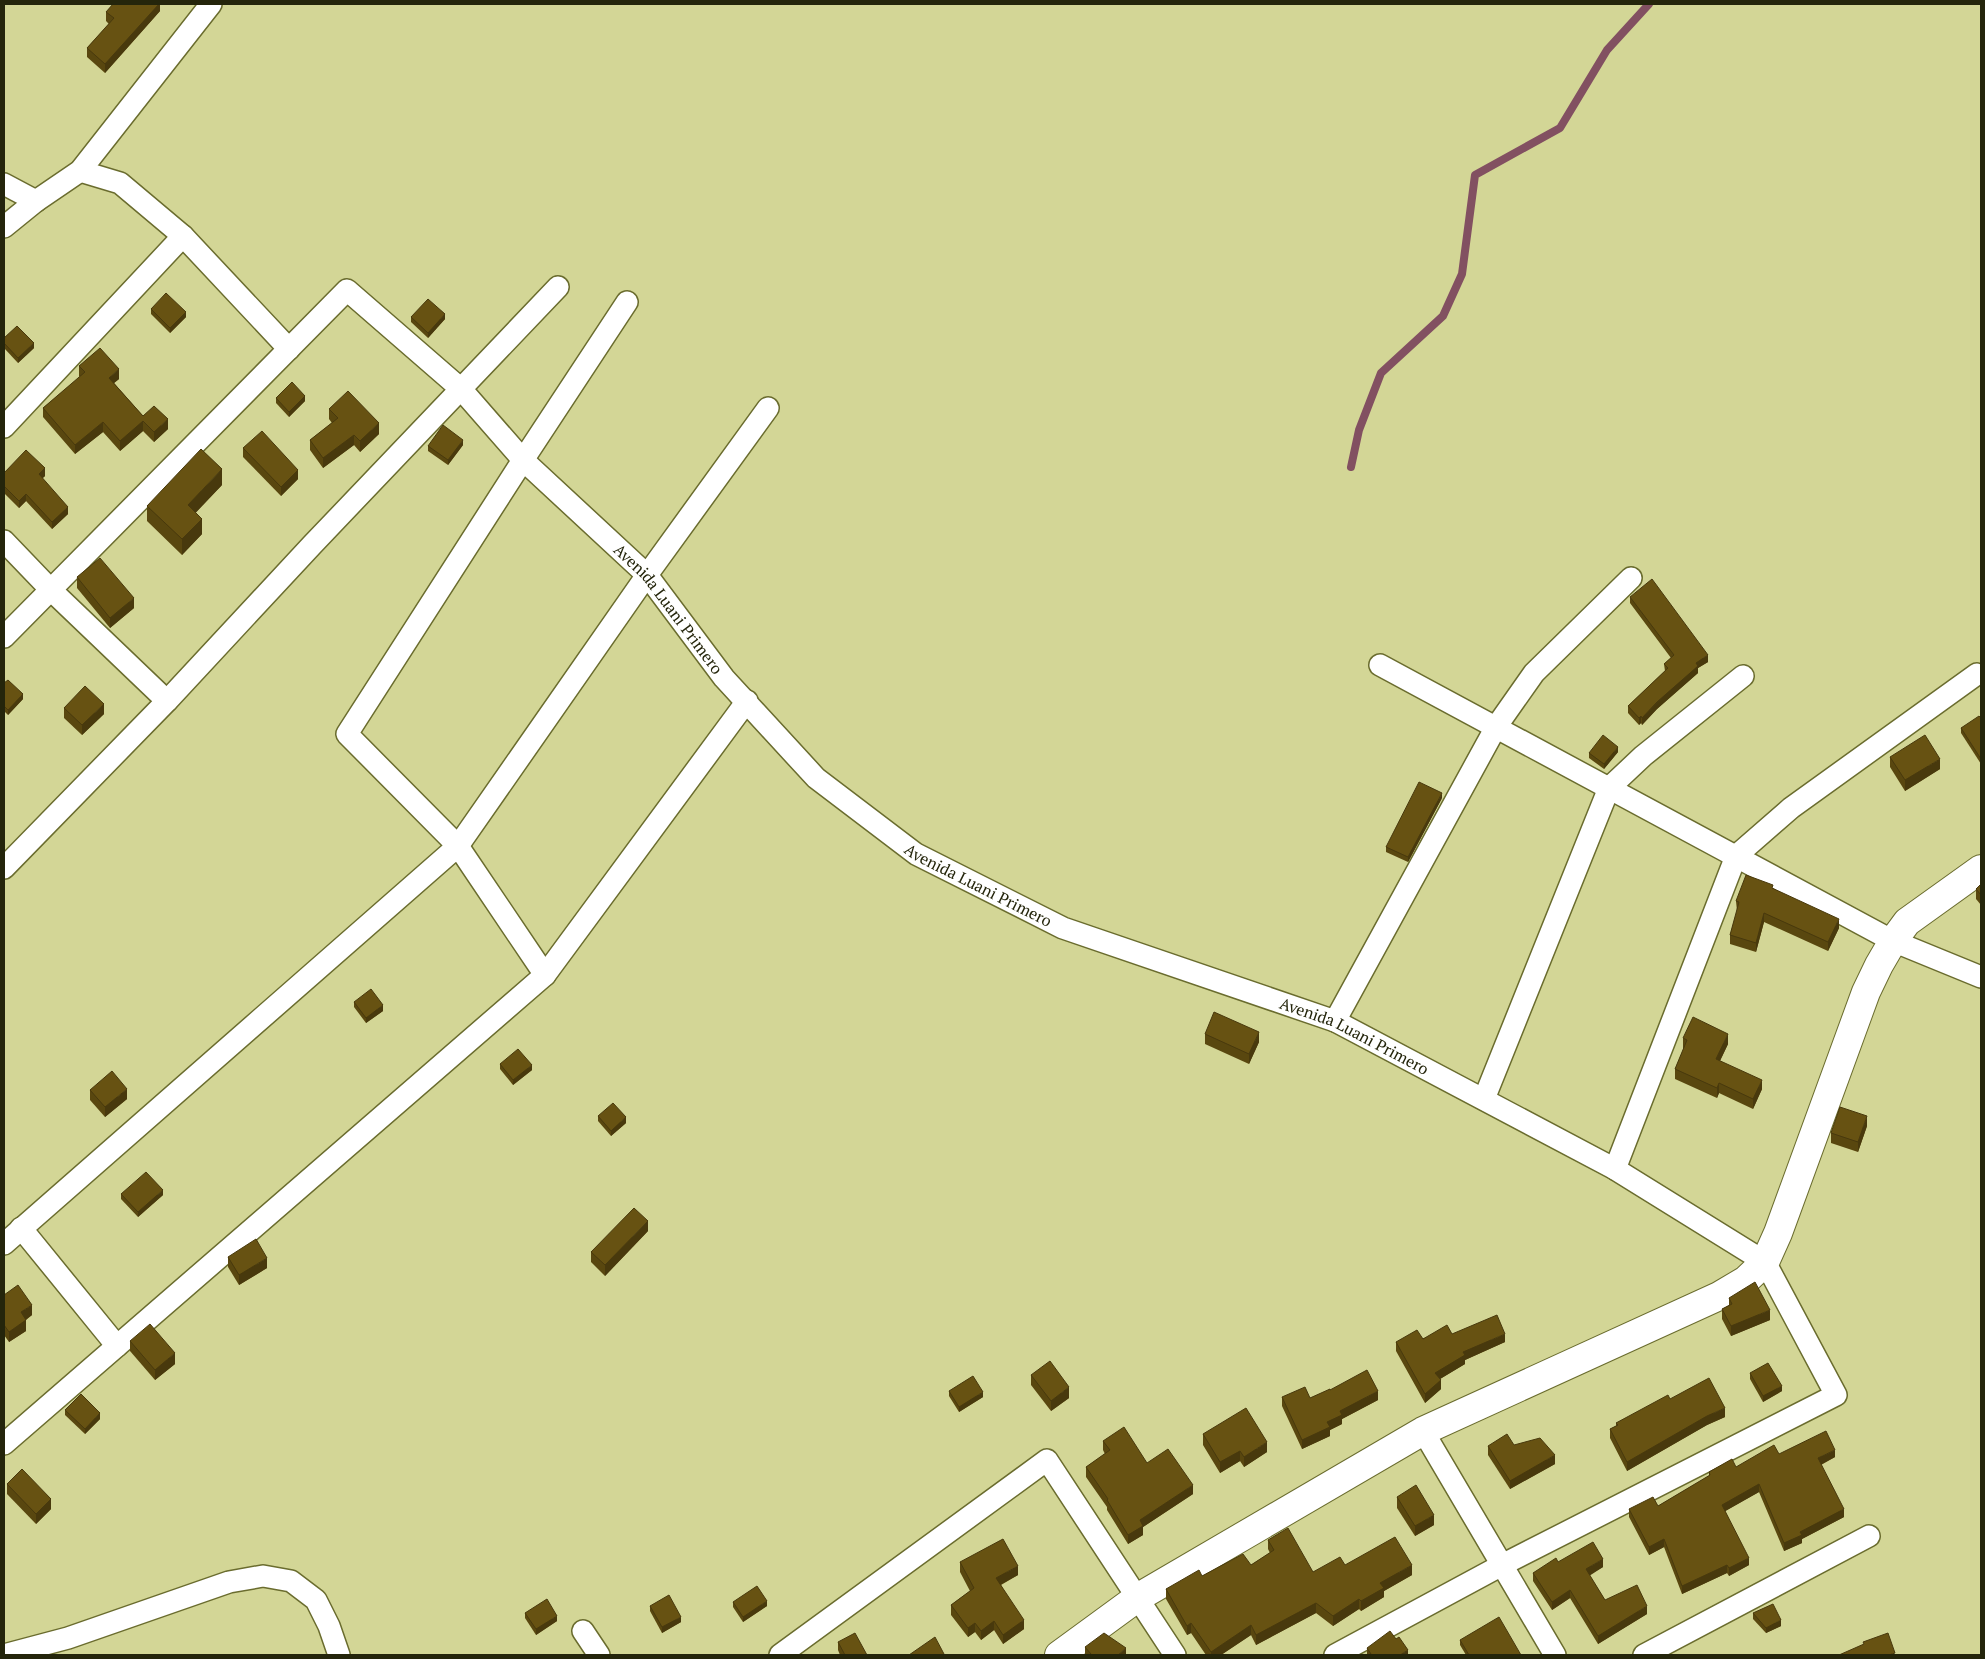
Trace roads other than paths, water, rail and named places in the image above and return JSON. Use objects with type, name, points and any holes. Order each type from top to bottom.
[{"type":"street","points":[[4,227],[36,201],[80,171],[211,4]]},
{"type":"street","points":[[4,637],[289,349],[183,236],[120,183],[80,171]]},
{"type":"street","points":[[4,184],[36,201]]},
{"type":"street","points":[[4,427],[183,236]]},
{"type":"street","points":[[4,868],[167,701],[558,287]]},
{"type":"street","name":"Avenida Luani Primero","points":[[289,349],[347,290],[461,389],[522,460],[647,575],[724,678],[816,778],[916,854],[1063,928],[1335,1021],[1615,1169],[1765,1262]]},
{"type":"street","points":[[545,975],[458,846],[347,734],[522,460],[627,302]]},
{"type":"street","points":[[4,1244],[458,846],[647,575],[768,408]]},
{"type":"street","points":[[4,541],[51,590],[167,701]]},
{"type":"street","points":[[1335,1021],[1496,727],[1534,673],[1631,578]]},
{"type":"street","points":[[1380,665],[1893,940],[1981,977]]},
{"type":"street","points":[[1615,1169],[1736,856],[1791,808],[1977,674]]},
{"type":"street","points":[[1484,1099],[1609,788],[1643,756],[1743,676]]},
{"type":"street","points":[[4,1444],[545,975],[747,701]]},
{"type":"street","points":[[1059,1655],[1136,1598],[1423,1431],[1719,1296],[1746,1280],[1765,1262],[1778,1233],[1866,992],[1893,940],[1907,922],[1981,869]]},
{"type":"street","points":[[22,1228],[116,1346]]},
{"type":"street","points":[[1334,1655],[1502,1565],[1836,1395],[1765,1262]]},
{"type":"street","points":[[1423,1431],[1555,1655]]},
{"type":"street","points":[[780,1655],[1047,1460],[1136,1598],[1176,1655]]},
{"type":"street","points":[[1644,1655],[1869,1536]]},
{"type":"street","points":[[4,1655],[68,1638],[229,1582],[262,1576],[291,1581],[316,1600],[329,1626],[339,1655]]},
{"type":"street","points":[[583,1631],[599,1655]]},
{"type":"waterway","points":[[1351,467],[1359,430],[1381,373],[1443,316],[1462,274],[1475,175],[1560,128],[1607,50],[1649,4]]}]
